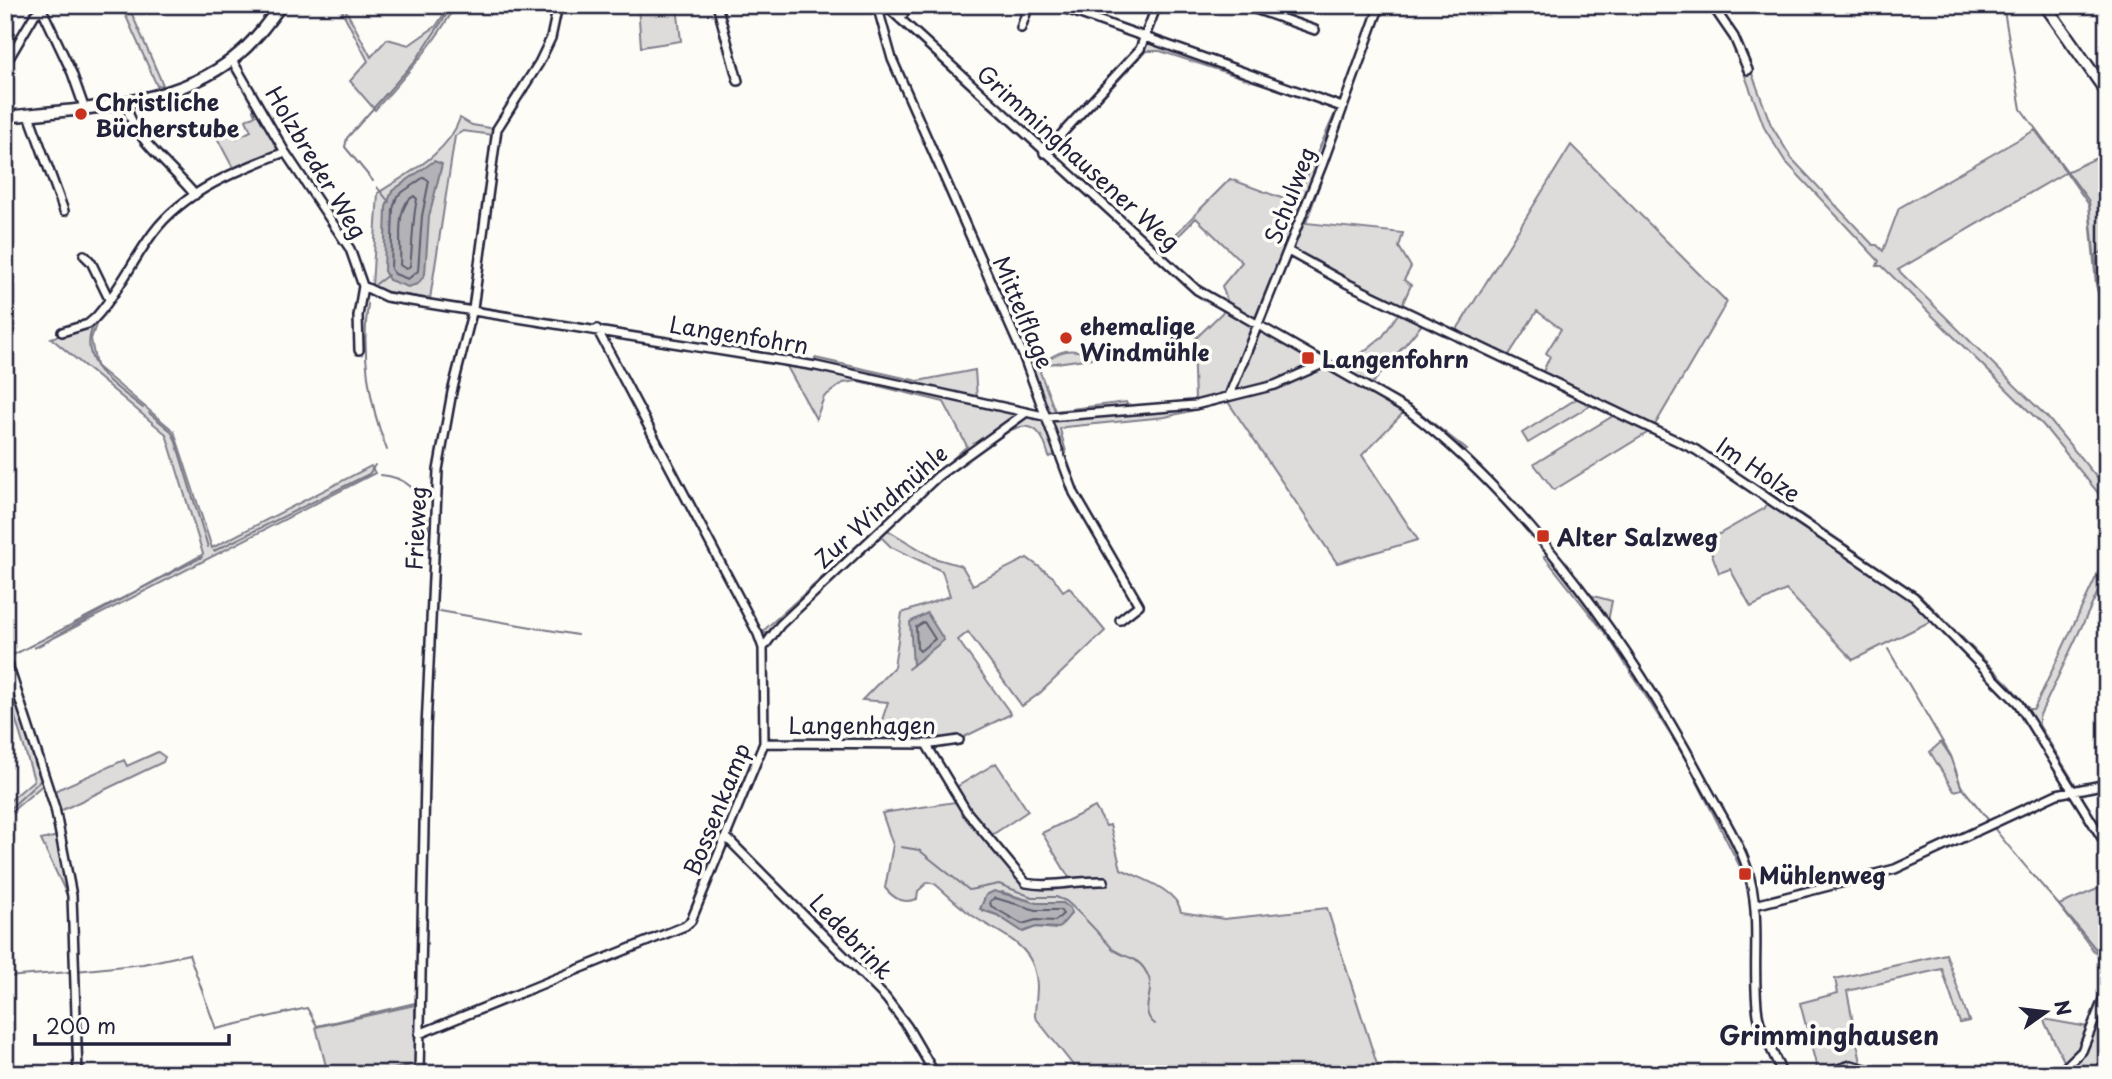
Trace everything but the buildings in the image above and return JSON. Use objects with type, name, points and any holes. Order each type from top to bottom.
[{"type":"main road","points":[[5,117],[125,101],[184,86],[232,60],[255,38],[281,5]]},
{"type":"main road","points":[[2045,5],[2107,93]]},
{"type":"street","name":"Frieweg","points":[[419,1074],[434,504],[452,392],[473,309],[497,129],[539,63],[551,38],[558,5]]},
{"type":"street","points":[[717,5],[738,81]]},
{"type":"street","name":"Mittelflage","points":[[877,5],[892,59],[1048,417],[1074,493],[1139,605],[1119,620]]},
{"type":"street","name":"Grimminghausener Weg","points":[[885,5],[1197,290],[1257,325]]},
{"type":"street","points":[[900,19],[909,5]]},
{"type":"street","points":[[1021,28],[1029,5]]},
{"type":"street","points":[[1055,5],[1342,107]]},
{"type":"street","points":[[1044,153],[1140,49],[1157,5]]},
{"type":"street","points":[[1254,5],[1255,9],[1315,30]]},
{"type":"street","name":"Schulweg","points":[[1228,397],[1288,251],[1380,5]]},
{"type":"street","points":[[1712,5],[1734,37],[1748,70]]},
{"type":"street","points":[[5,65],[41,8],[52,26],[84,107]]},
{"type":"street","name":"Holzbreder Weg","points":[[232,60],[285,152],[350,249],[363,286],[358,316],[359,351]]},
{"type":"street","points":[[125,101],[128,115],[140,133],[195,195]]},
{"type":"street","points":[[29,115],[64,211]]},
{"type":"street","points":[[62,332],[88,324],[109,299],[154,232],[195,195],[237,170],[285,152]]},
{"type":"street","name":"Im Holze","points":[[1288,251],[1346,283],[1696,450],[1914,597],[2018,703],[2107,846]]},
{"type":"street","points":[[84,255],[91,262],[109,299]]},
{"type":"street","points":[[363,286],[386,297],[473,309]]},
{"type":"street","name":"Langenfohrn","points":[[473,309],[817,366],[1024,414],[1048,417],[1195,405],[1298,377],[1325,363]]},
{"type":"street","points":[[1257,325],[1409,411],[1448,443],[1517,510],[1605,624],[1689,754],[1744,858],[1755,905],[1759,1017],[1783,1074]]},
{"type":"street","name":"Bossenkamp","points":[[419,1034],[685,926],[726,837],[764,743],[763,648],[758,634],[597,329]]},
{"type":"street","name":"Zur Windmühle","points":[[763,648],[770,636],[938,476],[1024,414]]},
{"type":"street","points":[[758,634],[770,636]]},
{"type":"street","points":[[6,660],[55,808],[72,895],[78,1074]]},
{"type":"street","name":"Langenhagen","points":[[764,743],[926,744],[959,740]]},
{"type":"street","points":[[926,744],[967,812],[1026,883],[1040,886],[1072,880],[1104,881]]},
{"type":"street","points":[[1755,905],[1910,864],[2057,794],[2107,784]]},
{"type":"street","name":"Ledebrink","points":[[726,837],[886,998],[907,1026],[935,1074]]},
{"type":"street","points":[[2058,1074],[2082,1051],[2107,990]]},
{"type":"street","points":[[1822,1074],[1851,1065],[1884,1074]]},
{"type":"shaded area","points":[[121,5],[128,5],[163,85],[157,86]]},
{"type":"shaded area","points":[[339,5],[343,5],[371,57],[387,39],[409,45],[436,26],[450,5],[456,5],[429,47],[375,110],[350,81],[368,61]]},
{"type":"shaded area","points":[[638,5],[677,6],[681,41],[641,47]]},
{"type":"shaded area","points":[[1148,35],[1348,105],[1306,223],[1403,233],[1399,247],[1411,267],[1404,280],[1411,285],[1402,305],[1456,331],[1571,145],[1727,302],[1652,430],[1554,490],[1534,464],[1616,414],[1595,403],[1528,443],[1522,433],[1576,399],[1424,322],[1371,385],[1418,411],[1467,450],[1461,454],[1405,411],[1362,455],[1418,540],[1337,563],[1228,402],[1165,417],[1065,427],[1060,429],[1066,452],[1049,457],[1043,439],[1037,431],[1029,427],[1016,428],[998,437],[955,467],[886,529],[934,558],[962,566],[973,585],[1027,558],[1053,577],[1063,591],[1069,587],[1105,631],[1040,693],[1022,706],[968,632],[958,640],[1011,714],[958,740],[875,741],[888,702],[862,700],[894,667],[902,613],[950,596],[942,571],[891,547],[880,536],[848,566],[844,561],[766,634],[763,631],[967,446],[944,402],[858,381],[843,383],[824,397],[816,419],[785,363],[814,367],[815,358],[918,381],[975,370],[977,399],[1048,414],[1032,370],[1057,354],[1070,350],[1099,357],[1042,365],[1040,372],[1055,411],[1126,402],[1128,406],[1195,401],[1193,341],[1229,306],[1222,286],[1242,262],[1196,218],[1156,259],[1044,156]],"holes":[[[1146,51],[1160,51],[1329,106],[1336,111],[1295,203],[1230,179],[1158,252],[1058,159],[1054,149]],[[1289,255],[1400,311],[1383,336],[1342,369],[1263,326]],[[1537,311],[1561,329],[1546,353],[1550,356],[1542,374],[1507,358]]]},
{"type":"shaded area","points":[[1750,68],[1771,125],[1792,159],[1873,245],[1883,251],[1899,208],[2035,130],[2066,172],[1898,270],[2047,417],[2107,490],[2107,504],[2043,425],[1882,266],[1877,266],[1879,261],[1785,161],[1765,129],[1744,73]]},
{"type":"shaded area","points":[[257,108],[278,147],[276,151],[233,168],[216,136],[231,128],[237,138],[251,131],[246,120],[255,115],[253,110]]},
{"type":"shaded area","points":[[460,118],[472,125],[490,128],[495,125],[493,135],[463,131],[455,136],[430,299],[377,290],[372,286],[378,193],[437,152],[454,131]]},
{"type":"shaded area","points":[[2107,153],[2107,249],[2096,255],[2107,326],[2096,285],[2089,205],[2066,172]]},
{"type":"shaded area","points":[[97,322],[91,339],[96,366],[174,431],[212,548],[371,466],[375,473],[34,648],[203,554],[166,434],[51,338]]},
{"type":"shaded area","points":[[1772,490],[1774,496],[1919,594],[2010,686],[2029,709],[2034,709],[2107,554],[2107,582],[2104,579],[2039,717],[2039,725],[2083,797],[2080,809],[2025,719],[2003,692],[1931,621],[1853,660],[1786,590],[1751,607],[1730,569],[1719,573],[1707,541],[1765,508]]},
{"type":"shaded area","points":[[1556,553],[1586,594],[1612,601],[1608,621],[1698,763],[1749,866],[1740,867],[1685,758],[1609,638],[1544,556]]},
{"type":"shaded area","points":[[5,666],[44,784],[5,817],[5,805],[34,780],[5,684]]},
{"type":"shaded area","points":[[1941,742],[1949,754],[1962,789],[1954,791],[1930,752]]},
{"type":"shaded area","points":[[158,752],[165,757],[163,762],[58,812],[52,792],[124,760],[127,766]]},
{"type":"shaded area","points":[[996,763],[1028,811],[989,837],[953,789]]},
{"type":"shaded area","points":[[955,802],[1008,868],[1026,882],[1042,884],[1070,879],[1042,833],[1095,807],[1106,826],[1110,825],[1121,869],[1165,891],[1178,904],[1181,912],[1224,919],[1327,908],[1380,1074],[1080,1074],[1035,1017],[1036,975],[1030,959],[1017,944],[968,912],[935,884],[928,882],[918,891],[917,899],[907,901],[895,898],[885,888],[893,845],[882,813]],"holes":[[[1002,892],[1037,903],[1063,903],[1055,929],[1036,927],[1023,932],[997,915],[984,911]]]},
{"type":"shaded area","points":[[58,836],[70,895],[67,895],[41,840]]},
{"type":"shaded area","points":[[2107,885],[2107,961],[2093,950],[2059,905]]},
{"type":"shaded area","points":[[1946,954],[1969,1021],[1960,1023],[1942,969],[1847,991],[1861,1063],[1818,1072],[1800,1003],[1838,993],[1835,979]]},
{"type":"shaded area","points":[[2107,994],[2107,1071],[2070,1073],[2043,1019],[2094,1028]]},
{"type":"shaded area","points":[[415,1005],[415,1064],[373,1074],[328,1074],[316,1027]]},
{"type":"water","points":[[434,161],[442,164],[429,217],[425,274],[418,284],[408,287],[389,280],[384,271],[386,207],[392,191]]},
{"type":"water","points":[[927,613],[944,640],[913,665],[910,622]]},
{"type":"water","points":[[994,891],[1037,903],[1063,903],[1070,908],[1071,914],[1059,928],[1036,927],[1023,932],[997,915],[980,909],[986,895]]},
{"type":"waterway","points":[[373,181],[345,147],[347,138],[416,60],[453,5]]},
{"type":"waterway","points":[[2003,5],[2021,109],[2089,201],[2097,284],[2107,322]]},
{"type":"waterway","points":[[377,187],[389,202]]},
{"type":"waterway","points":[[376,284],[388,275]]},
{"type":"waterway","points":[[368,304],[365,340],[368,378],[375,415],[387,450]]},
{"type":"waterway","points":[[94,324],[90,338],[94,363],[111,383],[143,408]]},
{"type":"waterway","points":[[149,413],[171,431],[175,439],[208,547]]},
{"type":"waterway","points":[[214,551],[369,474],[375,465]]},
{"type":"waterway","points":[[381,475],[401,480],[415,492],[424,507],[429,526],[430,547],[428,608]]},
{"type":"waterway","points":[[13,655],[202,557]]},
{"type":"waterway","points":[[2107,575],[2107,580]]},
{"type":"waterway","points":[[440,611],[577,635]]},
{"type":"waterway","points":[[1888,649],[1951,756],[1961,786],[1990,822]]},
{"type":"waterway","points":[[908,669],[913,665]]},
{"type":"waterway","points":[[5,813],[41,780],[7,675]]},
{"type":"waterway","points":[[885,740],[891,719]]},
{"type":"waterway","points":[[768,736],[774,740]]},
{"type":"waterway","points":[[726,824],[731,813]]},
{"type":"waterway","points":[[1994,828],[2102,957],[2107,959]]},
{"type":"waterway","points":[[686,921],[719,841]]},
{"type":"waterway","points":[[901,847],[919,850],[969,890],[999,884],[1032,897],[1056,897],[1066,901],[1112,948],[1141,964],[1149,978],[1147,1008],[1150,1019],[1155,1024]]},
{"type":"waterway","points":[[76,971],[143,964],[189,954],[216,1029],[307,1008],[317,1026],[415,1003]]},
{"type":"waterway","points":[[5,977],[70,972]]},
{"type":"waterway","points":[[455,1016],[471,1009]]},
{"type":"waterway","points":[[426,1027],[448,1018]]},
{"type":"place","name":"Christliche Bücherstube","points":[[81,114]]},
{"type":"place","name":"ehemalige Windmühle","points":[[1066,338]]},
{"type":"place","name":"Langenfohrn","points":[[1308,358]]},
{"type":"place","name":"Alter Salzweg","points":[[1543,536]]},
{"type":"place","name":"Mühlenweg","points":[[1745,874]]},
{"type":"district","name":"Grimminghausen","points":[[1829,1034]]}]
